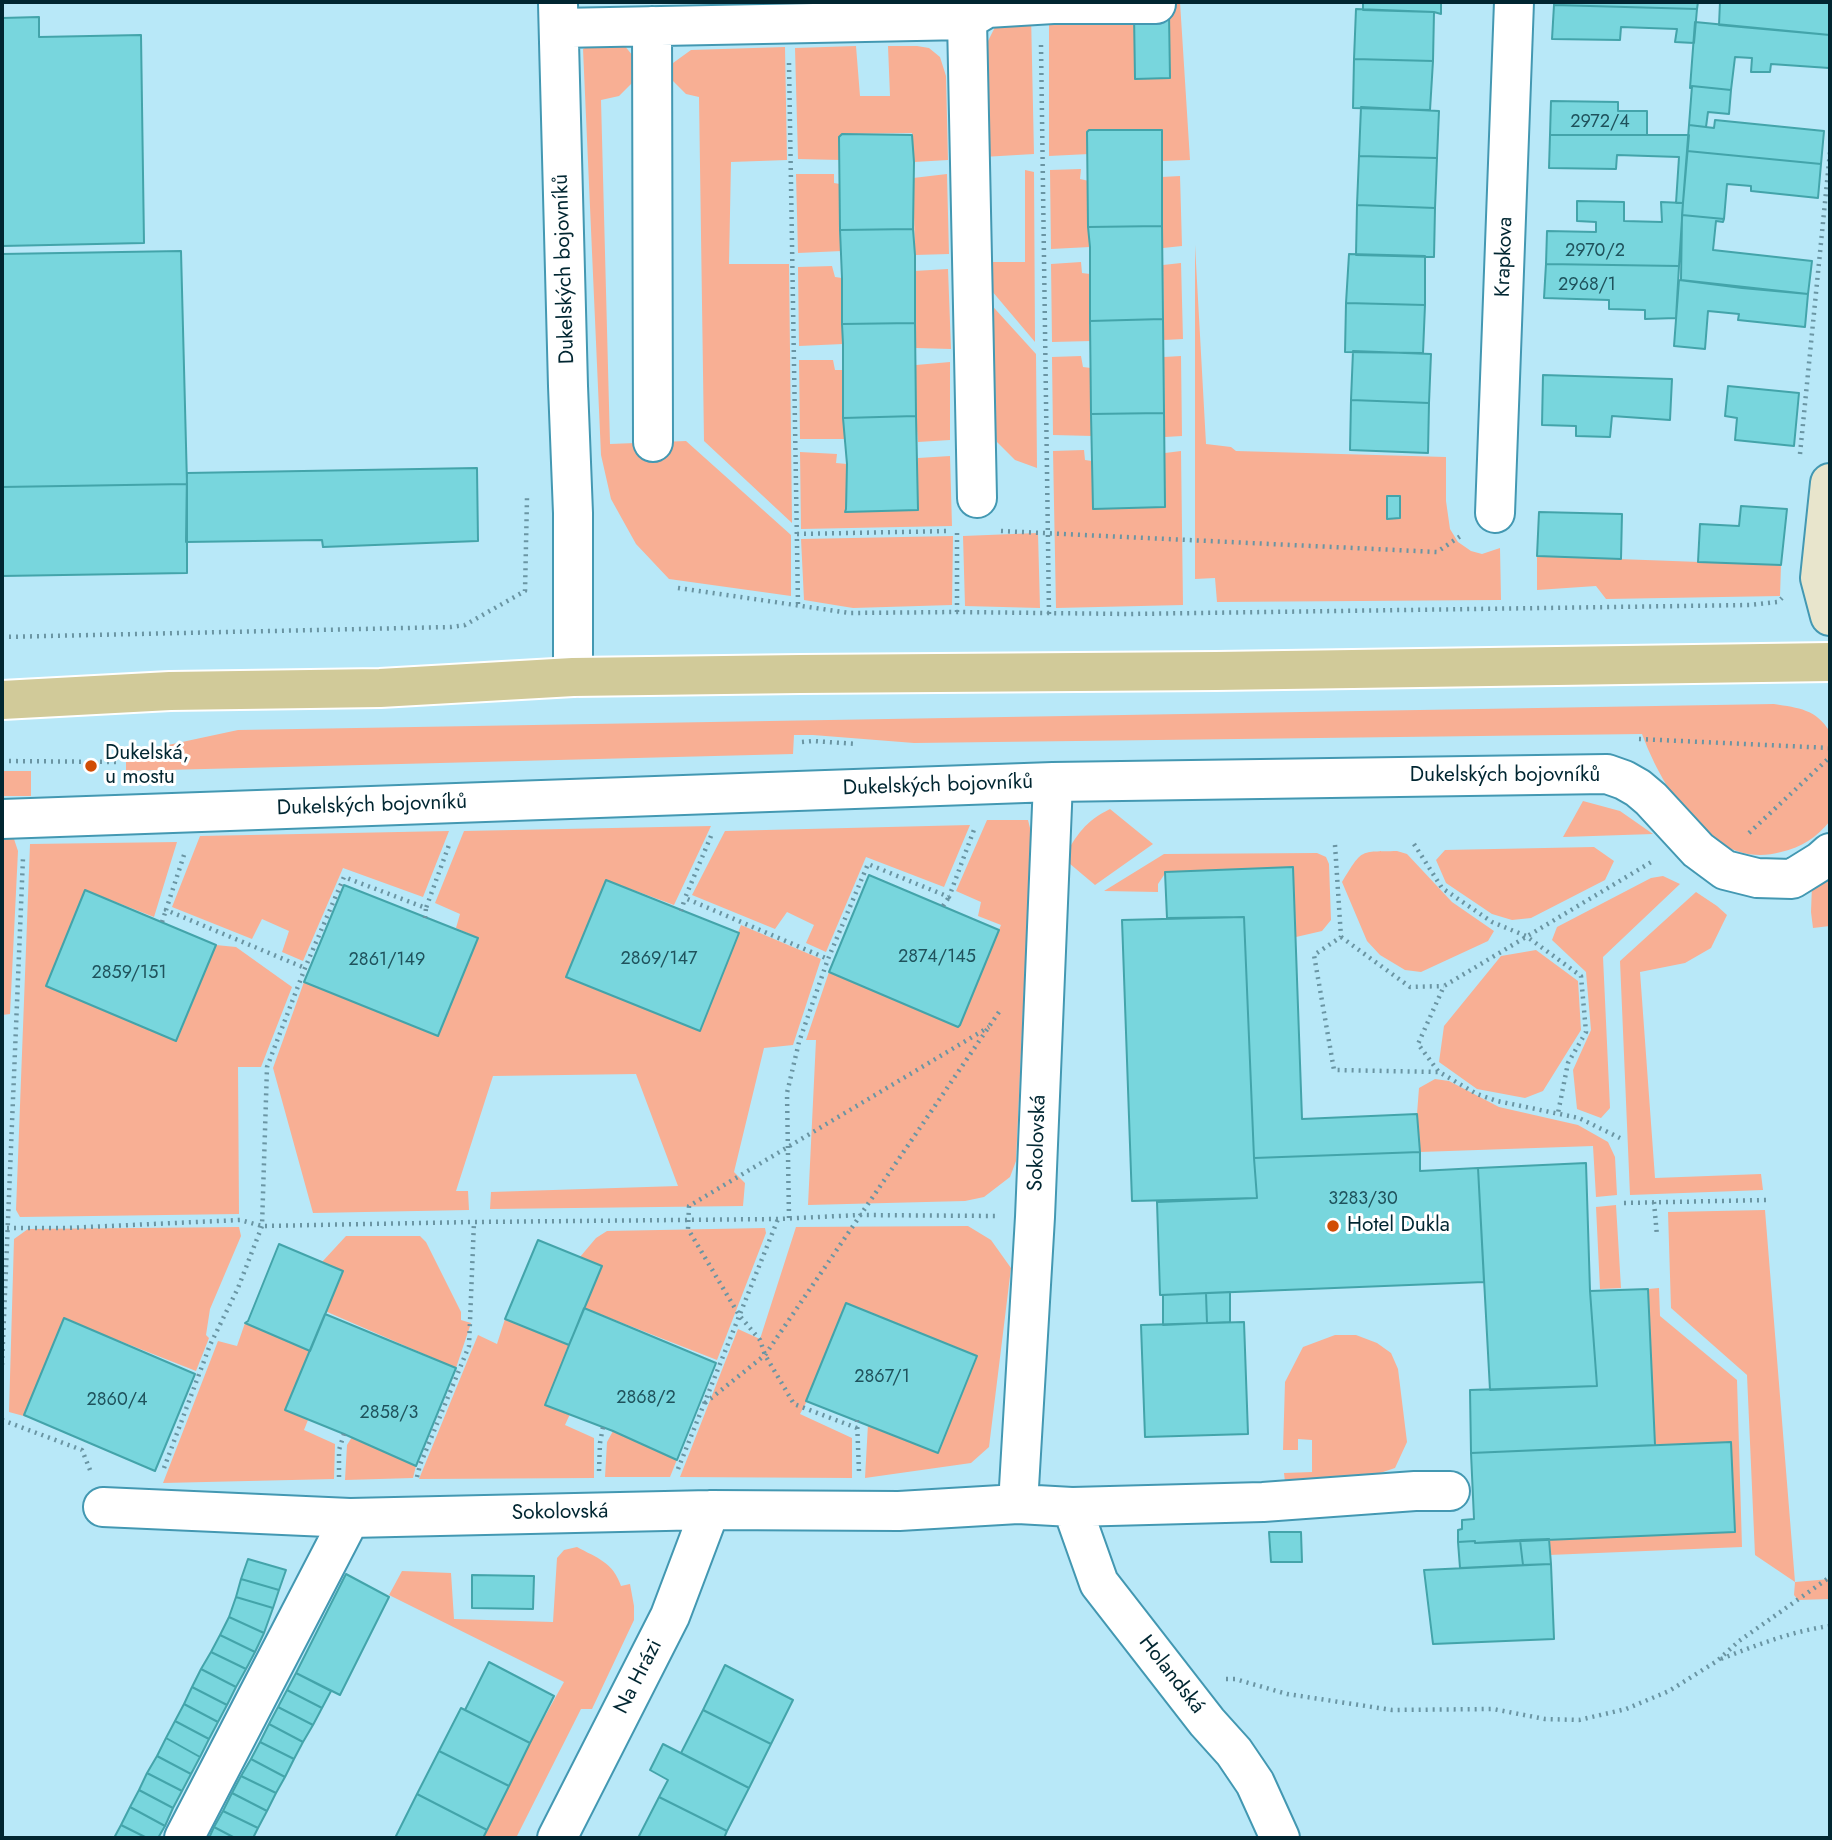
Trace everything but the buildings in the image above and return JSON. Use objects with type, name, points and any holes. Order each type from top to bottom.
[{"type":"main road","points":[[2,700],[170,691],[380,688],[573,677],[1830,662]]},
{"type":"street","name":"Krapkova","points":[[1495,513],[1514,2]]},
{"type":"street","name":"Dukelských bojovníků","points":[[573,677],[573,513],[558,15],[652,26],[967,20],[987,8],[1156,4]]},
{"type":"street","points":[[967,20],[972,514]]},
{"type":"street","points":[[652,26],[653,442]]},
{"type":"street","points":[[1830,484],[1819,579],[1830,616]]},
{"type":"street","name":"Dukelských bojovníků","points":[[13,833],[25,819],[1054,782],[1606,774],[1638,788],[1698,850],[1725,870],[1757,878],[1792,879],[1830,853]]},
{"type":"street","name":"Sokolovská","points":[[1018,1504],[1035,1217],[1054,782]]},
{"type":"street","name":"Sokolovská","points":[[103,1507],[345,1503],[899,1511],[1018,1504],[1072,1507],[1263,1502],[1450,1491]]},
{"type":"street","points":[[184,1838],[345,1503]]},
{"type":"street","name":"Holandská","points":[[1072,1507],[1099,1583],[1234,1752],[1255,1783],[1280,1838]]},
{"type":"street","name":"Na Hrázi","points":[[557,1838],[670,1616],[710,1510]]},
{"type":"path","points":[[1042,5],[1049,614]]},
{"type":"path","points":[[789,23],[798,606]]},
{"type":"path","points":[[1800,457],[1830,152]]},
{"type":"path","points":[[1000,531],[1437,552],[1495,513]]},
{"type":"path","points":[[957,612],[957,531],[972,514]]},
{"type":"path","points":[[797,534],[957,531]]},
{"type":"path","points":[[678,588],[850,613],[1195,614],[1750,605],[1778,602],[1784,596]]},
{"type":"path","points":[[2,637],[451,627],[465,625],[525,591]]},
{"type":"path","points":[[2,761],[120,761]]},
{"type":"path","points":[[943,906],[949,897],[979,816]]},
{"type":"path","points":[[2,1365],[7,1228],[13,833]]},
{"type":"path","points":[[681,911],[712,834]]},
{"type":"path","points":[[425,918],[426,908],[452,838]]},
{"type":"path","points":[[1414,844],[1442,888],[1492,922],[1525,936],[1581,976],[1586,1032],[1568,1063],[1558,1113]]},
{"type":"path","points":[[162,922],[187,845]]},
{"type":"path","points":[[1335,845],[1341,937]]},
{"type":"path","points":[[1341,937],[1410,987],[1444,986],[1661,857]]},
{"type":"path","points":[[789,1218],[788,1093],[799,1042],[828,959],[868,864],[949,897]]},
{"type":"path","points":[[160,1479],[210,1345],[239,1288],[262,1226],[267,1068],[305,968],[344,877],[426,908]]},
{"type":"path","points":[[685,898],[828,959]]},
{"type":"path","points":[[166,910],[305,968]]},
{"type":"path","points":[[1341,937],[1314,955],[1334,1070],[1439,1072]]},
{"type":"path","points":[[1444,986],[1418,1044],[1439,1072],[1477,1094],[1497,1101],[1579,1118],[1620,1138]]},
{"type":"path","points":[[705,1403],[765,1355],[1003,1005]]},
{"type":"path","points":[[857,1428],[794,1404],[765,1355],[760,1339],[739,1315],[688,1229],[689,1206],[989,1027]]},
{"type":"path","points":[[1624,1203],[1766,1200]]},
{"type":"path","points":[[1654,1202],[1657,1236]]},
{"type":"path","points":[[7,1228],[240,1220],[262,1226],[778,1219],[859,1215],[1035,1217]]},
{"type":"path","points":[[676,1474],[778,1219]]},
{"type":"path","points":[[415,1488],[421,1465],[469,1346],[474,1222]]},
{"type":"path","points":[[2,1420],[82,1450],[103,1507]]},
{"type":"path","points":[[857,1420],[859,1473]]},
{"type":"path","points":[[599,1476],[603,1427]]},
{"type":"path","points":[[344,1434],[339,1450],[345,1503]]},
{"type":"path","points":[[1717,1661],[1739,1641],[1830,1577]]},
{"type":"path","points":[[1173,1678],[1235,1679],[1287,1693],[1392,1710],[1493,1709],[1545,1720],[1579,1720],[1626,1709],[1669,1691],[1717,1661],[1774,1638],[1830,1626]]},
{"type":"shaded area","points":[[1169,2],[1180,2],[1190,160],[1163,161],[1162,131],[1089,154],[1049,156],[1049,15],[1135,13],[1139,78],[1170,77]]},
{"type":"shaded area","points":[[1031,14],[1034,154],[983,157],[986,45],[995,27],[1019,15]]},
{"type":"shaded area","points":[[601,39],[619,39],[633,56],[632,83],[619,96],[601,100],[610,444],[686,441],[791,535],[791,596],[669,579],[636,544],[611,499],[601,455],[583,49]]},
{"type":"shaded area","points":[[856,46],[860,96],[890,96],[888,46],[929,48],[940,57],[946,76],[948,160],[914,162],[912,133],[842,134],[839,137],[840,160],[798,159],[795,48]]},
{"type":"shaded area","points":[[785,47],[787,160],[731,162],[729,264],[789,264],[792,523],[704,441],[699,97],[686,94],[673,81],[673,63],[691,50]]},
{"type":"shaded area","points":[[1081,169],[1080,179],[1089,181],[1090,247],[1051,249],[1050,170]]},
{"type":"shaded area","points":[[1025,170],[1034,172],[1035,342],[986,284],[985,262],[1025,262]]},
{"type":"shaded area","points":[[796,174],[834,174],[834,183],[840,184],[842,251],[798,253]]},
{"type":"shaded area","points":[[947,174],[949,254],[915,255],[913,178]]},
{"type":"shaded area","points":[[1180,176],[1182,246],[1163,248],[1162,177]]},
{"type":"shaded area","points":[[1195,245],[1206,444],[1231,447],[1236,451],[1446,457],[1446,501],[1450,529],[1458,542],[1471,551],[1482,554],[1500,548],[1501,600],[1217,602],[1215,578],[1195,579]]},
{"type":"shaded area","points":[[1081,262],[1082,273],[1090,274],[1091,341],[1052,342],[1051,264]]},
{"type":"shaded area","points":[[1181,263],[1183,339],[1164,340],[1163,265]]},
{"type":"shaded area","points":[[832,266],[835,277],[842,278],[843,344],[799,346],[798,267]]},
{"type":"shaded area","points":[[948,269],[951,349],[916,348],[914,271]]},
{"type":"shaded area","points":[[986,299],[1036,354],[1037,468],[1015,460],[997,442],[988,414]]},
{"type":"shaded area","points":[[1081,356],[1083,367],[1091,368],[1093,436],[1053,435],[1052,357]]},
{"type":"shaded area","points":[[1181,356],[1182,436],[1165,437],[1164,357]]},
{"type":"shaded area","points":[[799,360],[833,360],[835,370],[844,370],[844,439],[800,439]]},
{"type":"shaded area","points":[[950,362],[950,440],[918,442],[916,365]]},
{"type":"shaded area","points":[[1084,450],[1085,460],[1092,461],[1165,506],[1165,453],[1181,451],[1183,605],[1056,608],[1053,451]]},
{"type":"shaded area","points":[[800,452],[837,454],[836,463],[847,464],[846,509],[917,509],[918,458],[950,456],[952,526],[801,529]]},
{"type":"shaded area","points":[[1038,533],[1040,608],[965,606],[963,536]]},
{"type":"shaded area","points":[[953,536],[952,605],[853,608],[804,600],[801,539]]},
{"type":"shaded area","points":[[1537,556],[1781,565],[1780,596],[1606,599],[1596,586],[1537,590]]},
{"type":"shaded area","points":[[1774,704],[1813,714],[1830,732],[1830,821],[1814,837],[1796,847],[1756,855],[1733,850],[1712,838],[1693,821],[1662,778],[1642,734],[914,743],[794,735],[793,754],[126,771],[126,754],[238,730]]},
{"type":"shaded area","points":[[2,771],[31,771],[31,796],[2,796]]},
{"type":"shaded area","points":[[1583,801],[1620,811],[1653,834],[1563,837]]},
{"type":"shaded area","points":[[1110,809],[1153,844],[1095,885],[1063,858],[1082,829]]},
{"type":"shaded area","points":[[987,820],[1028,820],[1031,832],[1016,1161],[1010,1177],[984,1197],[965,1201],[808,1205],[816,1040],[806,1040],[829,972],[960,1025],[1001,925],[978,916],[981,902],[956,891]]},
{"type":"shaded area","points":[[970,825],[944,887],[866,857],[826,952],[806,943],[814,925],[787,912],[775,929],[692,895],[725,831]]},
{"type":"shaded area","points":[[711,826],[674,905],[606,880],[566,977],[699,1031],[741,925],[821,959],[793,1045],[764,1048],[734,1172],[745,1183],[743,1206],[490,1209],[491,1192],[678,1186],[636,1074],[493,1076],[456,1191],[468,1191],[469,1210],[313,1213],[273,1068],[304,982],[438,1035],[478,938],[456,928],[460,914],[435,903],[464,831]]},
{"type":"shaded area","points":[[449,831],[423,897],[343,868],[303,961],[282,952],[289,931],[262,919],[252,939],[172,907],[200,836]]},
{"type":"shaded area","points":[[2,839],[14,839],[18,851],[10,1014],[2,1015]]},
{"type":"shaded area","points":[[177,842],[154,917],[85,890],[46,986],[178,1038],[216,945],[236,947],[292,987],[261,1067],[238,1067],[239,1214],[20,1217],[16,1210],[30,844]]},
{"type":"shaded area","points":[[1594,847],[1614,861],[1605,880],[1531,918],[1512,920],[1492,914],[1446,883],[1436,860],[1445,850]]},
{"type":"shaded area","points":[[1397,851],[1407,854],[1452,902],[1494,931],[1488,941],[1421,972],[1405,970],[1380,955],[1367,941],[1342,882],[1363,854]]},
{"type":"shaded area","points":[[1317,853],[1326,857],[1329,864],[1331,920],[1322,931],[1296,937],[1293,867],[1166,872],[1158,884],[1158,892],[1104,891],[1164,854]]},
{"type":"shaded area","points":[[1830,873],[1830,926],[1813,928],[1812,885]]},
{"type":"shaded area","points":[[1663,876],[1680,884],[1603,957],[1610,1108],[1601,1118],[1577,1109],[1573,1070],[1591,1030],[1586,972],[1552,940],[1557,927],[1651,878]]},
{"type":"shaded area","points":[[1696,892],[1727,915],[1711,948],[1685,963],[1640,972],[1655,1178],[1761,1174],[1763,1190],[1630,1195],[1620,961]]},
{"type":"shaded area","points":[[1536,950],[1578,981],[1581,1030],[1543,1091],[1525,1098],[1477,1089],[1439,1062],[1444,1026],[1501,956]]},
{"type":"shaded area","points":[[1435,1079],[1449,1081],[1499,1107],[1578,1125],[1608,1142],[1615,1157],[1617,1195],[1596,1197],[1593,1146],[1420,1152],[1417,1114],[1419,1088]]},
{"type":"shaded area","points":[[1616,1205],[1621,1288],[1600,1289],[1596,1207]]},
{"type":"shaded area","points":[[1765,1210],[1795,1582],[1755,1555],[1747,1375],[1671,1308],[1668,1212]]},
{"type":"shaded area","points":[[968,1226],[991,1240],[1011,1268],[989,1447],[971,1463],[865,1478],[868,1424],[938,1453],[977,1357],[846,1304],[800,1414],[852,1438],[852,1478],[680,1477],[738,1329],[760,1339],[796,1227]]},
{"type":"shaded area","points":[[239,1227],[241,1236],[210,1309],[206,1335],[209,1338],[196,1371],[64,1319],[24,1414],[42,1421],[9,1412],[14,1239],[28,1229]]},
{"type":"shaded area","points":[[765,1228],[766,1233],[717,1360],[584,1308],[602,1266],[580,1257],[596,1238],[607,1231]]},
{"type":"shaded area","points":[[346,1236],[420,1236],[426,1242],[461,1312],[461,1320],[471,1323],[456,1368],[325,1311],[343,1272],[322,1262]]},
{"type":"shaded area","points":[[1659,1288],[1660,1316],[1737,1380],[1742,1547],[1549,1555],[1549,1539],[1735,1532],[1731,1442],[1655,1445],[1648,1289]]},
{"type":"shaded area","points":[[505,1319],[569,1345],[570,1414],[565,1425],[594,1438],[594,1478],[419,1479],[478,1335],[497,1344]]},
{"type":"shaded area","points":[[248,1321],[310,1348],[285,1410],[308,1420],[304,1430],[335,1444],[334,1479],[163,1483],[218,1341],[237,1346]]},
{"type":"shaded area","points":[[1335,1335],[1356,1335],[1377,1343],[1391,1353],[1398,1369],[1407,1442],[1395,1468],[1377,1474],[1285,1482],[1284,1473],[1312,1472],[1312,1440],[1298,1439],[1298,1450],[1283,1450],[1285,1382],[1303,1347]]},
{"type":"shaded area","points":[[613,1431],[678,1457],[670,1477],[605,1477],[607,1442]]},
{"type":"shaded area","points":[[352,1437],[416,1466],[413,1478],[345,1480],[347,1445]]},
{"type":"shaded area","points":[[577,1547],[609,1566],[621,1586],[630,1584],[634,1620],[592,1709],[581,1709],[516,1838],[483,1838],[564,1682],[389,1595],[402,1571],[451,1573],[454,1619],[553,1622],[557,1558],[564,1550]]},
{"type":"shaded area","points":[[1830,1579],[1830,1599],[1798,1600],[1794,1595],[1795,1582]]},
{"type":"place","name":"Dukelská, u mostu","points":[[91,766]]},
{"type":"place","name":"Hotel Dukla","points":[[1333,1226]]}]
